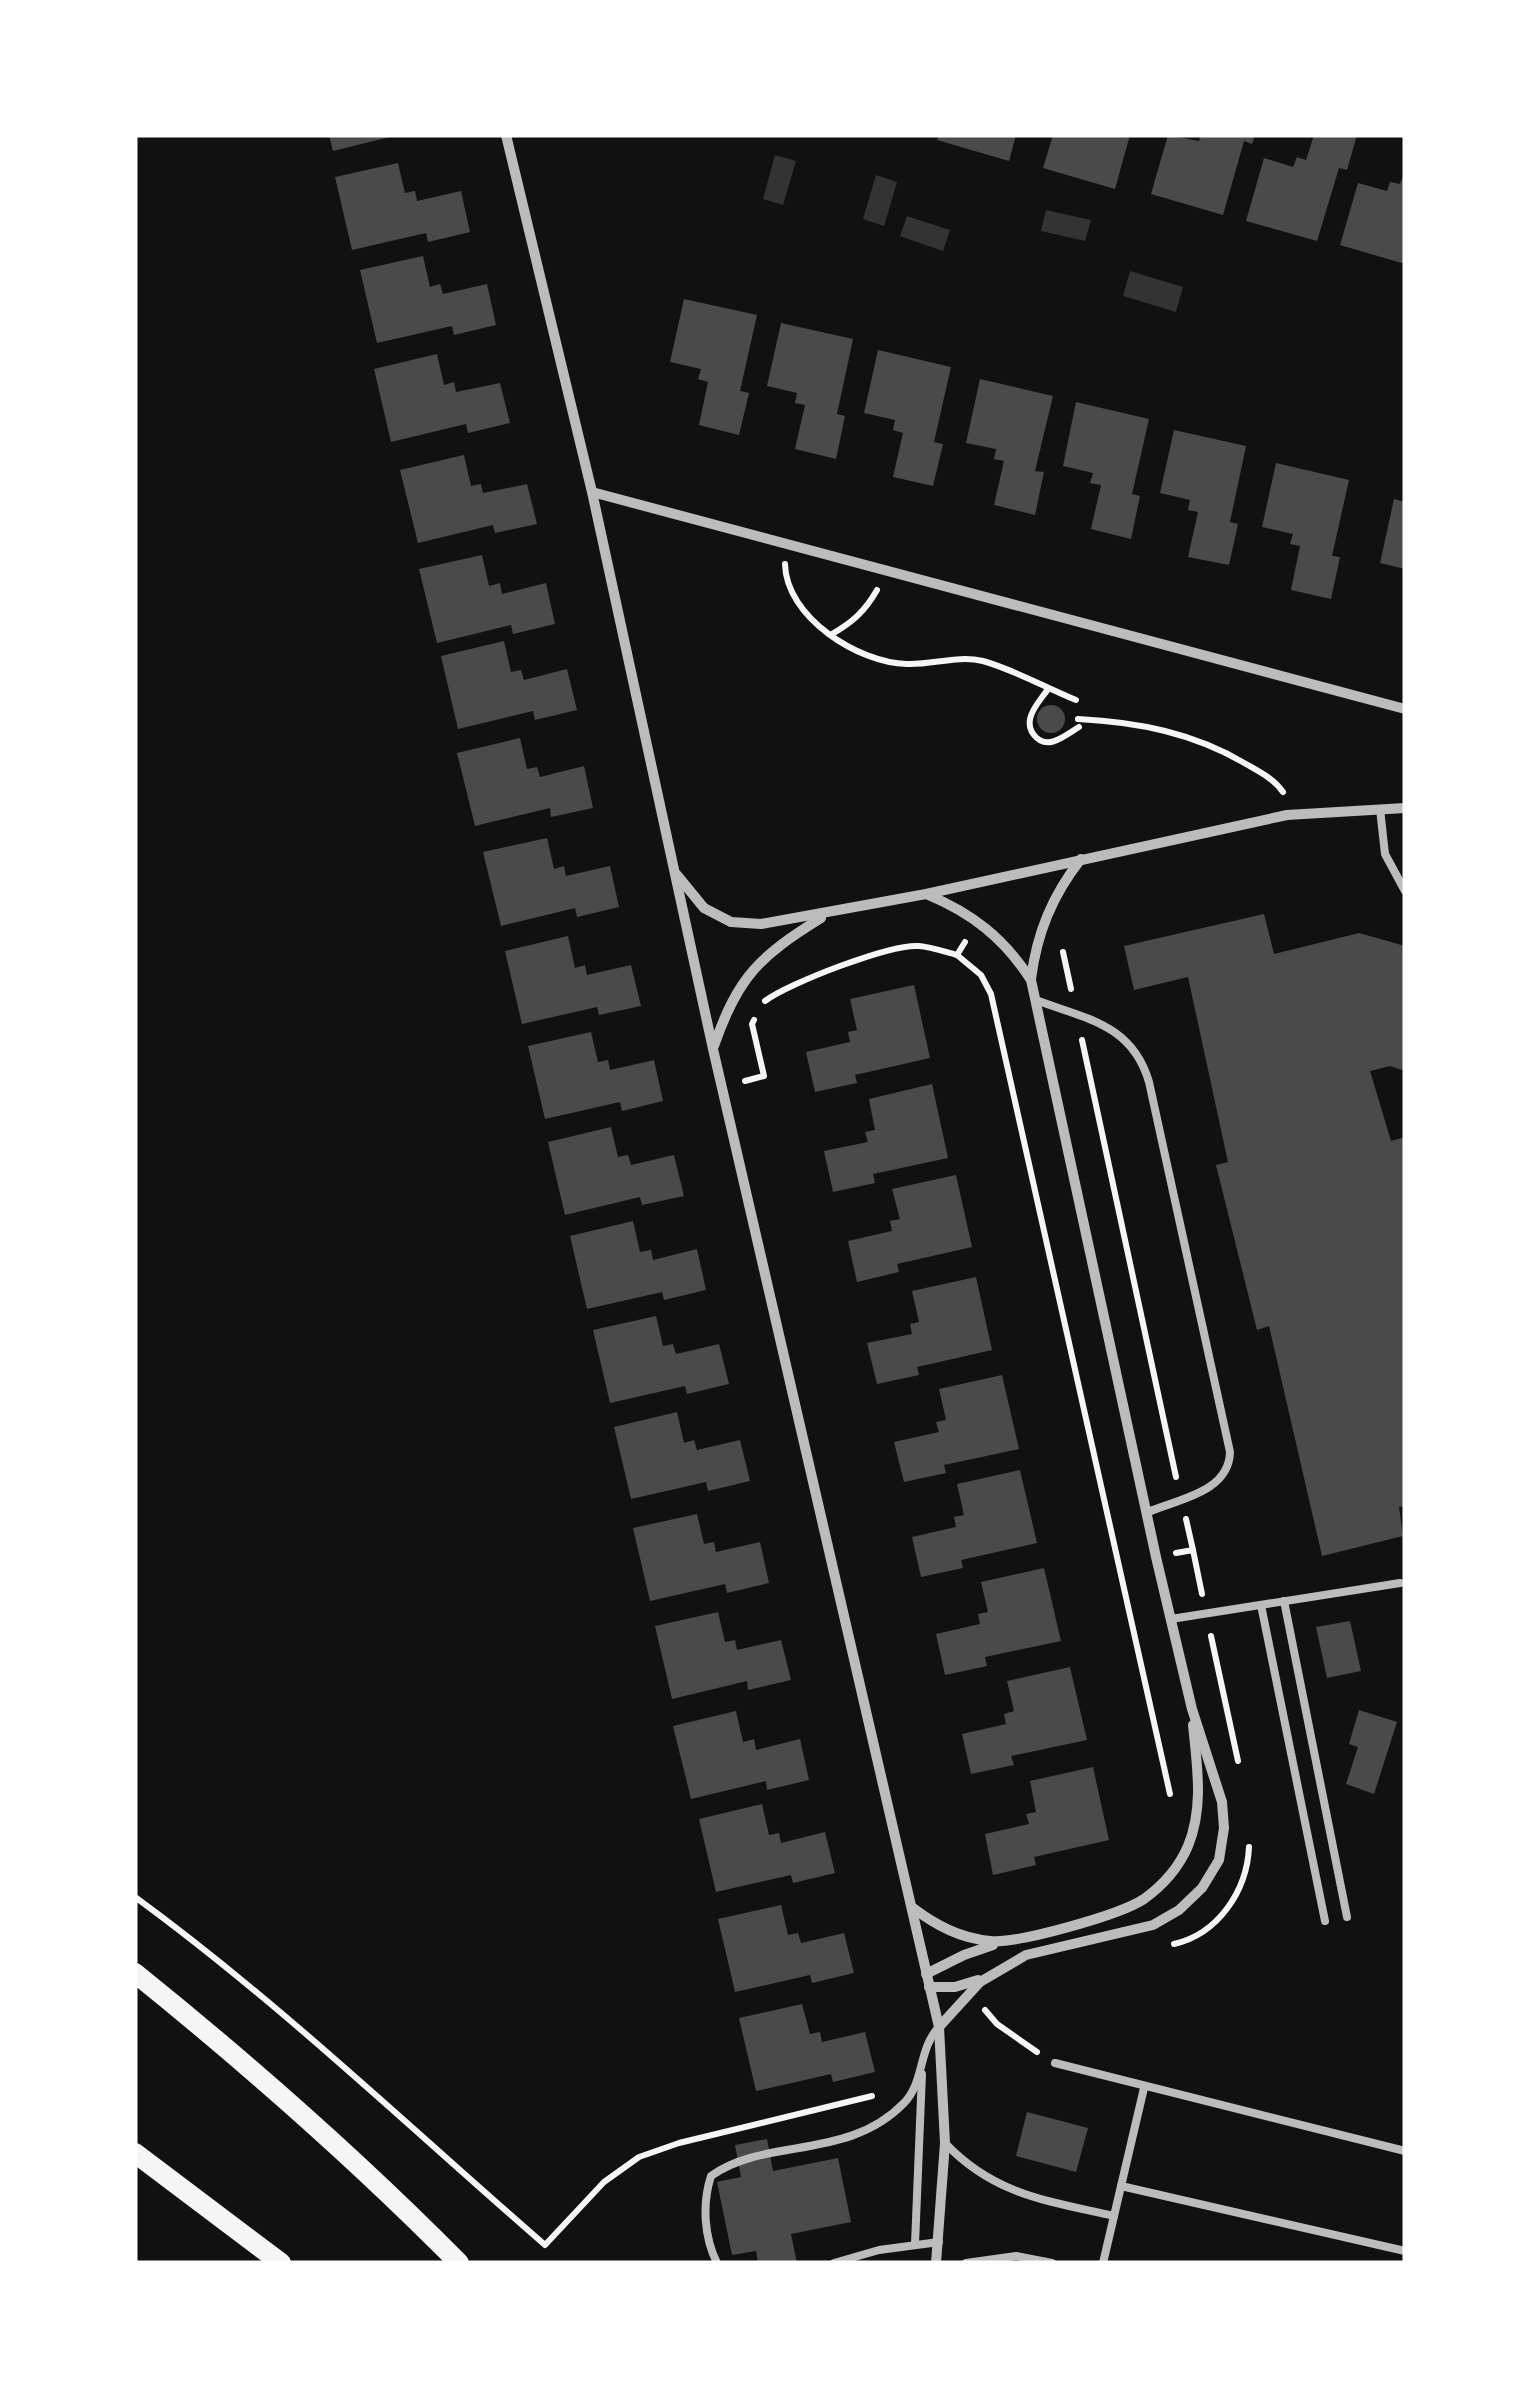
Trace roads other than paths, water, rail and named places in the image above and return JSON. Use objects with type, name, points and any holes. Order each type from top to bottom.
[{"type":"main road","points":[[135,1973],[267,2080],[459,2263]]},
{"type":"main road","points":[[135,2153],[281,2263]]},
{"type":"street","points":[[506,135],[592,492],[672,869],[939,2027],[946,2143],[936,2263]]},
{"type":"street","points":[[592,492],[1405,709]]},
{"type":"street","points":[[672,869],[704,908],[731,922],[761,924],[926,894],[1288,815],[1405,808]]},
{"type":"street","points":[[1031,980],[1040,930],[1050,906],[1082,859]]},
{"type":"street","points":[[926,894],[978,920],[1016,957],[1031,980],[1171,1619],[1192,1709],[1218,1783],[1223,1815],[1219,1860],[1202,1888],[1154,1926],[1043,1950],[955,1987],[928,1980]]},
{"type":"street","points":[[713,1049],[740,984],[763,958],[826,914]]},
{"type":"street","points":[[928,1980],[978,1949],[1142,1900],[1170,1876],[1187,1848],[1196,1815],[1199,1792],[1192,1709]]},
{"type":"street","points":[[912,1908],[960,1935],[1008,1942]]},
{"type":"street","points":[[939,2027],[988,1976]]},
{"type":"lane","points":[[1380,809],[1384,854],[1405,891]]},
{"type":"lane","points":[[1036,1000],[1119,1033],[1144,1063],[1230,1452],[1225,1476],[1210,1487],[1148,1512]]},
{"type":"lane","points":[[1171,1619],[1400,1583]]},
{"type":"lane","points":[[1284,1601],[1347,1917]]},
{"type":"lane","points":[[1261,1605],[1324,1921]]},
{"type":"lane","points":[[915,2244],[922,2069],[928,2042],[939,2027]]},
{"type":"lane","points":[[1055,2063],[1405,2151]]},
{"type":"lane","points":[[717,2263],[710,2246],[704,2202],[711,2176],[734,2163],[839,2141],[862,2132],[904,2103],[922,2069]]},
{"type":"lane","points":[[1103,2263],[1144,2088]]},
{"type":"lane","points":[[946,2143],[973,2169],[1014,2192],[1114,2216]]},
{"type":"lane","points":[[1121,2186],[1405,2251]]},
{"type":"lane","points":[[834,2263],[939,2242]]},
{"type":"lane","points":[[966,2263],[1016,2256],[1052,2263]]}]
